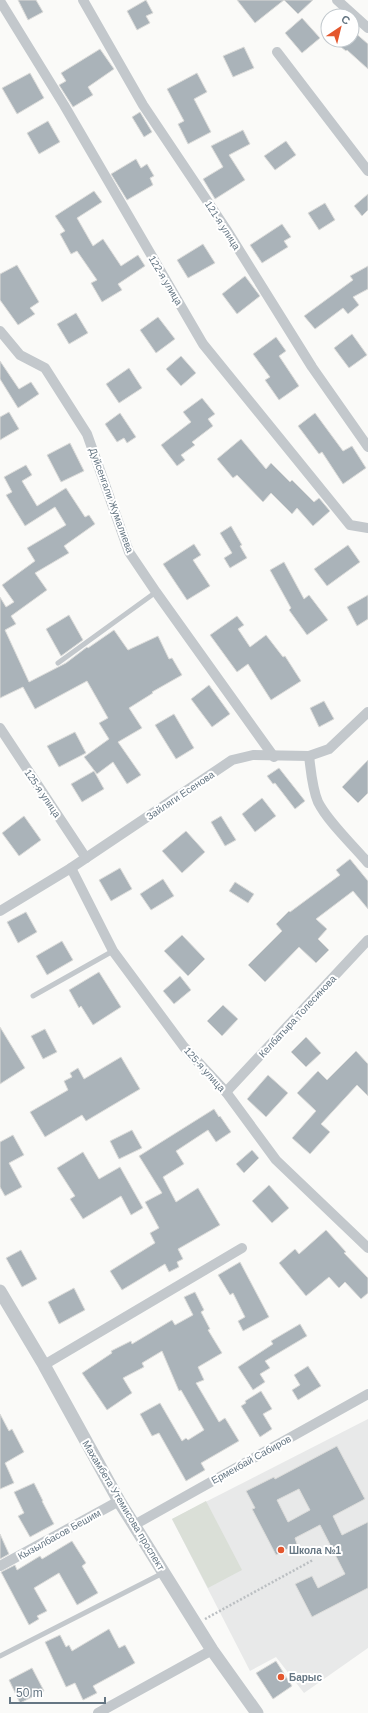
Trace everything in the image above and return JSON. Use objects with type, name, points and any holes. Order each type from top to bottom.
[{"type":"street","name":"121-я улица","points":[[83,0],[143,105],[226,229],[312,367],[368,447]]},
{"type":"street","points":[[337,0],[368,28]]},
{"type":"street","name":"122-я улица","points":[[0,1],[64,106],[203,344],[350,524],[368,528]]},
{"type":"street","points":[[277,52],[368,171]]},
{"type":"street","name":"Дуйсенгали Жумалиева","points":[[0,330],[20,355],[44,368],[87,434],[129,552],[274,757]]},
{"type":"street","name":"Зайляги Есенова","points":[[0,911],[71,868],[232,760],[253,755],[274,757],[309,756],[329,749],[368,712]]},
{"type":"street","name":"125-я улица","points":[[0,728],[86,858]]},
{"type":"street","points":[[309,756],[312,782],[318,801],[324,811],[368,863]]},
{"type":"street","name":"125-я улица","points":[[71,868],[113,951],[184,1047],[226,1092],[276,1160],[368,1248]]},
{"type":"street","name":"Келбатыра Толесинова","points":[[226,1092],[368,940]]},
{"type":"street","points":[[44,1365],[242,1248]]},
{"type":"street","name":"Махамбета Утемисова проспект","points":[[1,1297],[44,1365],[119,1501],[212,1650],[257,1713]]},
{"type":"street","name":"Ермекбай Сабиров","points":[[134,1525],[368,1394]]},
{"type":"street","name":"Кызылбасов Бешим","points":[[0,1566],[119,1501]]},
{"type":"street","points":[[98,1713],[212,1650]]},
{"type":"lane","points":[[58,663],[156,592]]},
{"type":"lane","points":[[33,996],[113,951]]},
{"type":"lane","points":[[0,1656],[163,1572]]},
{"type":"path","points":[[196,1624],[312,1560]]},
{"type":"shaded area","points":[[368,1419],[368,1648],[304,1693],[276,1657],[250,1671],[172,1519]]},
{"type":"shaded area","points":[[206,1501],[242,1570],[208,1588],[172,1519]]},
{"type":"building","points":[[18,0],[36,0],[43,12],[28,20]]},
{"type":"building","points":[[146,0],[153,13],[146,16],[150,23],[137,30],[127,11]]},
{"type":"building","points":[[237,0],[284,0],[255,23]]},
{"type":"building","points":[[284,0],[313,0],[298,14]]},
{"type":"building","points":[[302,18],[320,38],[302,53],[285,33]]},
{"type":"building","points":[[360,37],[368,44],[368,69],[347,50],[346,51],[342,48],[360,48]]},
{"type":"building","points":[[244,47],[254,68],[233,77],[223,56]]},
{"type":"building","points":[[100,49],[114,69],[88,87],[93,95],[73,107],[59,85],[66,81],[61,73]]},
{"type":"building","points":[[30,73],[44,98],[17,114],[2,88]]},
{"type":"building","points":[[197,73],[207,92],[194,99],[211,132],[188,144],[178,124],[184,121],[167,89]]},
{"type":"building","points":[[140,112],[152,132],[144,137],[132,117]]},
{"type":"building","points":[[48,121],[60,142],[39,154],[27,133]]},
{"type":"building","points":[[243,130],[250,144],[229,155],[245,180],[215,199],[203,179],[223,167],[211,146]]},
{"type":"building","points":[[286,141],[296,155],[275,170],[264,156]]},
{"type":"building","points":[[136,159],[141,168],[147,164],[154,176],[150,178],[153,185],[127,200],[111,174]]},
{"type":"building","points":[[94,191],[102,202],[77,218],[93,246],[103,239],[121,266],[138,255],[145,266],[118,284],[122,290],[102,302],[91,283],[97,280],[77,251],[71,254],[60,234],[65,231],[55,216]]},
{"type":"building","points":[[368,194],[368,210],[362,216],[354,206]]},
{"type":"building","points":[[325,203],[335,220],[319,230],[308,213]]},
{"type":"building","points":[[282,224],[291,237],[284,241],[288,247],[262,263],[250,245]]},
{"type":"building","points":[[203,244],[215,263],[188,278],[177,260]]},
{"type":"building","points":[[17,265],[39,302],[30,308],[35,314],[18,325],[0,300],[0,274]]},
{"type":"building","points":[[368,266],[368,289],[353,297],[359,305],[348,314],[343,308],[315,329],[304,316],[353,280],[350,276]]},
{"type":"building","points":[[245,276],[260,296],[237,314],[222,294]]},
{"type":"building","points":[[76,313],[88,333],[69,344],[57,324]]},
{"type":"building","points":[[158,317],[175,339],[156,353],[140,330]]},
{"type":"building","points":[[352,334],[367,355],[349,368],[334,348]]},
{"type":"building","points":[[276,337],[286,351],[279,356],[299,386],[279,400],[265,380],[270,377],[253,354]]},
{"type":"building","points":[[181,356],[196,373],[181,386],[166,369]]},
{"type":"building","points":[[0,361],[19,389],[31,382],[39,394],[18,408],[0,379]]},
{"type":"building","points":[[129,368],[142,388],[119,403],[106,384]]},
{"type":"building","points":[[202,398],[215,414],[208,419],[213,426],[192,442],[195,445],[181,455],[185,460],[177,466],[161,445],[191,422],[183,412]]},
{"type":"building","points":[[9,412],[19,429],[0,440],[0,417]]},
{"type":"building","points":[[120,413],[136,437],[127,443],[124,438],[117,442],[105,424]]},
{"type":"building","points":[[315,413],[343,451],[352,446],[366,468],[343,484],[322,452],[319,454],[298,426]]},
{"type":"building","points":[[241,439],[266,469],[271,463],[290,482],[292,480],[314,502],[319,498],[330,511],[313,526],[297,508],[292,514],[271,493],[263,502],[237,475],[233,478],[217,459]]},
{"type":"building","points":[[70,443],[84,471],[61,482],[47,455]]},
{"type":"building","points":[[26,465],[32,475],[22,481],[37,506],[66,488],[85,517],[89,515],[95,524],[64,546],[69,553],[35,573],[47,590],[11,616],[16,624],[5,630],[29,682],[66,663],[87,647],[88,648],[114,630],[128,650],[158,636],[169,659],[172,658],[182,675],[152,692],[153,693],[129,708],[142,728],[118,742],[141,775],[127,784],[113,762],[97,774],[84,757],[109,739],[99,723],[108,718],[87,681],[35,709],[23,687],[0,698],[0,597],[6,607],[14,602],[2,585],[35,561],[27,548],[66,525],[55,507],[25,526],[6,495],[12,492],[4,477]]},
{"type":"building","points":[[231,526],[242,545],[240,546],[247,558],[230,568],[224,558],[232,553],[220,533]]},
{"type":"building","points":[[194,544],[201,555],[193,560],[210,586],[187,600],[163,564]]},
{"type":"building","points":[[348,545],[360,562],[327,586],[314,569]]},
{"type":"building","points":[[284,562],[304,599],[309,595],[328,620],[307,635],[289,610],[291,608],[270,570]]},
{"type":"building","points":[[368,595],[368,619],[357,626],[347,607]]},
{"type":"building","points":[[69,615],[83,640],[61,656],[46,629]]},
{"type":"building","points":[[237,616],[244,625],[238,629],[250,647],[266,635],[283,657],[285,656],[301,681],[271,700],[248,664],[237,672],[210,635]]},
{"type":"building","points":[[209,685],[230,714],[212,727],[191,699]]},
{"type":"building","points":[[324,701],[334,719],[319,727],[310,708]]},
{"type":"building","points":[[174,714],[194,748],[176,759],[155,725]]},
{"type":"building","points":[[75,732],[86,753],[59,767],[47,746]]},
{"type":"building","points":[[368,760],[368,793],[358,803],[342,787]]},
{"type":"building","points":[[279,768],[305,801],[295,809],[275,783],[273,784],[267,776]]},
{"type":"building","points":[[94,771],[104,789],[82,802],[71,784]]},
{"type":"building","points":[[262,798],[276,816],[255,832],[242,814]]},
{"type":"building","points":[[24,816],[41,840],[19,856],[2,833]]},
{"type":"building","points":[[221,816],[236,840],[225,846],[211,822]]},
{"type":"building","points":[[186,831],[205,852],[182,873],[162,851]]},
{"type":"building","points":[[350,859],[368,881],[368,909],[353,891],[316,919],[327,929],[318,939],[329,950],[316,963],[299,947],[265,982],[248,965],[282,931],[276,924],[289,911],[290,912],[340,875],[336,870]]},
{"type":"building","points":[[120,868],[132,889],[111,901],[99,880]]},
{"type":"building","points":[[163,879],[174,896],[151,910],[140,894]]},
{"type":"building","points":[[235,882],[254,894],[248,903],[229,891]]},
{"type":"building","points":[[26,912],[37,932],[18,943],[7,922]]},
{"type":"building","points":[[182,935],[205,959],[188,976],[164,951]]},
{"type":"building","points":[[62,941],[73,960],[47,975],[36,956]]},
{"type":"building","points":[[99,972],[121,1007],[93,1025],[81,1006],[79,1008],[69,990]]},
{"type":"building","points":[[180,976],[191,990],[174,1004],[163,991]]},
{"type":"building","points":[[223,1005],[238,1019],[222,1036],[207,1021]]},
{"type":"building","points":[[0,1027],[25,1068],[0,1084]]},
{"type":"building","points":[[45,1029],[57,1052],[43,1059],[31,1036]]},
{"type":"building","points":[[306,1037],[321,1053],[306,1067],[291,1052]]},
{"type":"building","points":[[356,1051],[368,1064],[368,1096],[357,1085],[321,1124],[330,1132],[310,1154],[292,1138],[316,1111],[297,1093],[318,1071],[327,1080]]},
{"type":"building","points":[[121,1057],[140,1089],[86,1121],[82,1115],[45,1137],[30,1112],[68,1090],[64,1081],[72,1077],[70,1073],[78,1068],[84,1079]]},
{"type":"building","points":[[268,1075],[288,1093],[266,1117],[247,1099]]},
{"type":"building","points":[[214,1109],[231,1132],[216,1142],[208,1130],[176,1151],[184,1164],[163,1177],[176,1202],[198,1188],[220,1225],[178,1249],[183,1259],[177,1262],[179,1267],[169,1272],[165,1264],[122,1290],[110,1271],[155,1243],[150,1233],[159,1228],[145,1202],[162,1193],[139,1156]]},
{"type":"building","points":[[132,1130],[142,1148],[119,1159],[110,1141]]},
{"type":"building","points":[[13,1135],[24,1155],[9,1163],[22,1187],[5,1196],[0,1187],[0,1142]]},
{"type":"building","points":[[252,1150],[259,1158],[244,1173],[236,1164]]},
{"type":"building","points":[[83,1152],[99,1179],[120,1167],[143,1208],[131,1215],[121,1196],[83,1219],[70,1199],[75,1196],[57,1168]]},
{"type":"building","points":[[269,1185],[289,1208],[272,1223],[252,1201]]},
{"type":"building","points":[[326,1230],[346,1252],[344,1253],[368,1278],[368,1293],[361,1299],[345,1282],[339,1288],[329,1277],[306,1296],[279,1263],[295,1249],[299,1254]]},
{"type":"building","points":[[21,1250],[37,1279],[22,1287],[6,1258]]},
{"type":"building","points":[[240,1262],[269,1317],[243,1331],[238,1321],[245,1317],[233,1293],[230,1295],[218,1275]]},
{"type":"building","points":[[74,1288],[85,1310],[59,1324],[48,1302]]},
{"type":"building","points":[[195,1292],[204,1310],[201,1312],[210,1329],[208,1330],[222,1353],[198,1367],[204,1380],[196,1383],[219,1422],[225,1418],[239,1441],[201,1463],[205,1470],[186,1481],[159,1433],[152,1436],[140,1414],[160,1403],[182,1441],[186,1438],[188,1440],[204,1430],[181,1390],[179,1391],[162,1351],[142,1363],[144,1367],[123,1378],[132,1393],[107,1410],[82,1373],[112,1353],[111,1351],[131,1341],[132,1344],[172,1320],[175,1325],[193,1315],[184,1297]]},
{"type":"building","points":[[300,1324],[307,1336],[265,1361],[270,1368],[260,1374],[265,1382],[253,1390],[238,1367],[273,1344],[271,1341]]},
{"type":"building","points":[[308,1366],[321,1386],[298,1400],[292,1390],[300,1385],[294,1375]]},
{"type":"building","points":[[261,1391],[272,1409],[263,1414],[272,1429],[260,1437],[241,1406],[246,1403],[245,1401]]},
{"type":"building","points":[[0,1414],[9,1431],[12,1429],[24,1452],[5,1463],[14,1483],[0,1489]]},
{"type":"building","name":"Школа №1","points":[[337,1446],[365,1499],[333,1516],[342,1535],[368,1522],[368,1588],[312,1617],[295,1584],[312,1576],[318,1588],[345,1574],[320,1525],[295,1538],[297,1544],[276,1555],[252,1509],[255,1508],[246,1491],[274,1477],[275,1479]],"holes":[[[299,1489],[310,1510],[288,1522],[277,1500]]]},
{"type":"building","points":[[34,1483],[54,1524],[30,1537],[18,1516],[24,1513],[14,1492]]},
{"type":"building","points":[[0,1534],[9,1554],[0,1559]]},
{"type":"building","points":[[72,1541],[86,1563],[82,1566],[98,1593],[77,1605],[59,1573],[34,1588],[47,1611],[37,1616],[39,1619],[29,1625],[1,1572],[15,1565],[17,1570],[40,1556],[42,1559]]},
{"type":"building","points":[[109,1629],[119,1648],[125,1645],[135,1663],[93,1686],[97,1693],[83,1700],[75,1683],[66,1687],[45,1642],[60,1635],[66,1647],[69,1645],[72,1651]]},
{"type":"building","points":[[276,1661],[292,1686],[273,1699],[256,1673]]},
{"type":"building","points":[[32,1668],[44,1691],[20,1703],[9,1680]]},
{"type":"place","name":"Школа №1","points":[[281,1550]]},
{"type":"place","name":"Барыс","points":[[281,1677]]}]
